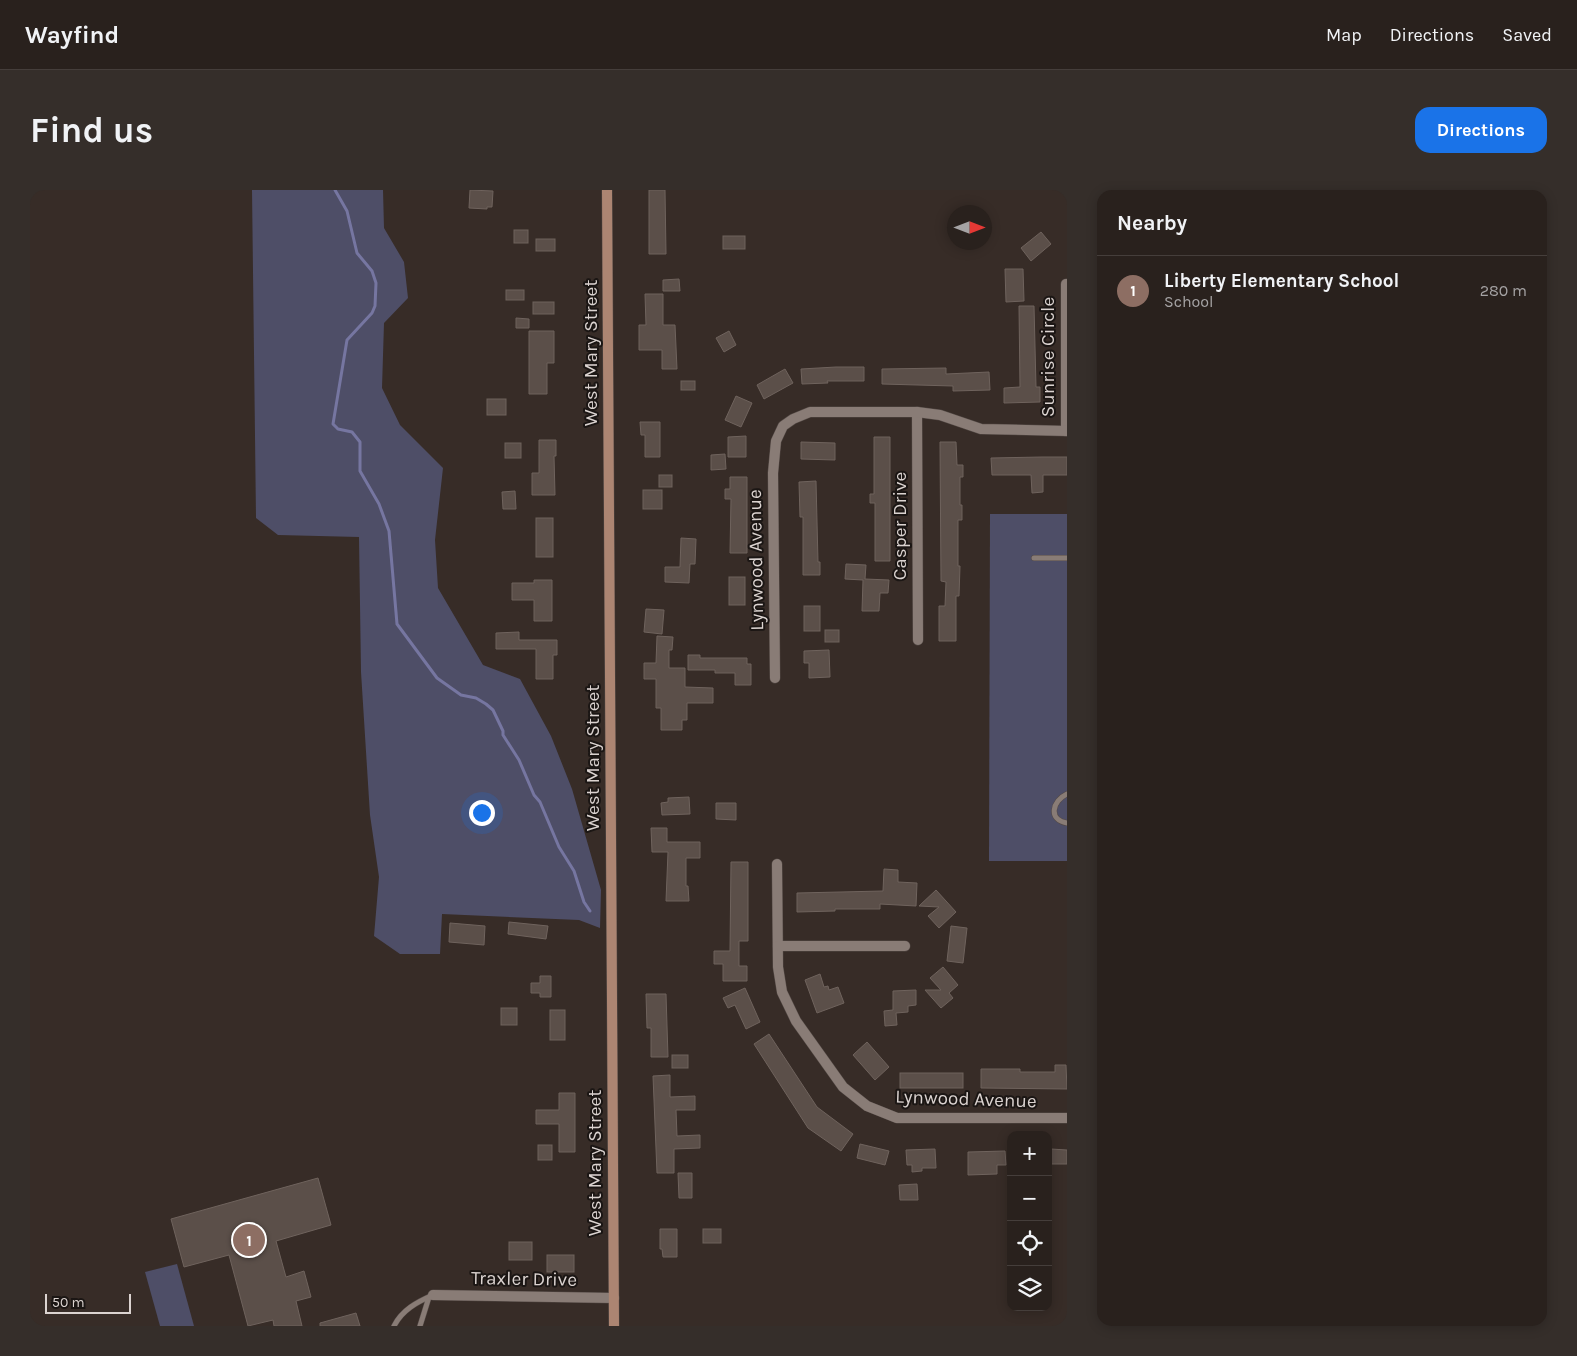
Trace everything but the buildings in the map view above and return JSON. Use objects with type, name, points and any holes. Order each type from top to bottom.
[{"type":"main road","name":"West Mary Street","points":[[607,190],[614,1326]]},
{"type":"street","name":"Sunrise Circle","points":[[1066,284],[1066,431]]},
{"type":"street","name":"Lynwood Avenue","points":[[775,678],[772,504],[776,441],[783,426],[793,419],[810,412],[917,412]]},
{"type":"street","points":[[917,412],[940,415],[981,429],[1066,431]]},
{"type":"street","name":"Casper Drive","points":[[917,412],[918,640]]},
{"type":"street","name":"Lynwood Avenue","points":[[776,864],[778,967],[782,992],[796,1021],[843,1087],[867,1106],[896,1118],[1067,1118]]},
{"type":"street","points":[[778,946],[904,946]]},
{"type":"street","name":"Traxler Drive","points":[[431,1296],[614,1298]]},
{"type":"lane","points":[[1034,558],[1067,558]]},
{"type":"lane","points":[[1067,794],[1059,798],[1055,805],[1055,816],[1060,822],[1067,824]]},
{"type":"lane","points":[[394,1326],[410,1307],[431,1296]]},
{"type":"lane","points":[[420,1326],[431,1296]]},
{"type":"shaded area","points":[[252,190],[383,190],[384,228],[404,262],[408,298],[384,323],[382,388],[400,425],[443,468],[435,540],[438,588],[483,665],[520,679],[551,736],[572,789],[601,890],[600,928],[579,920],[442,914],[440,954],[400,954],[374,936],[379,877],[370,815],[361,672],[359,537],[278,535],[256,518]]},
{"type":"shaded area","points":[[990,514],[1067,514],[1067,861],[989,861]]},
{"type":"shaded area","points":[[177,1264],[194,1326],[160,1326],[145,1272]]},
{"type":"waterway","points":[[335,190],[347,211],[357,253],[372,271],[376,283],[375,306],[372,313],[347,340],[333,424],[338,429],[352,432],[360,442],[360,471],[379,504],[389,531],[397,624],[437,678],[461,695],[476,698],[493,710],[503,735],[519,760],[534,795],[540,802],[559,847],[574,871],[584,902],[590,911]]},
{"type":"place","name":"Liberty Elementary School","points":[[249,1240]]}]
